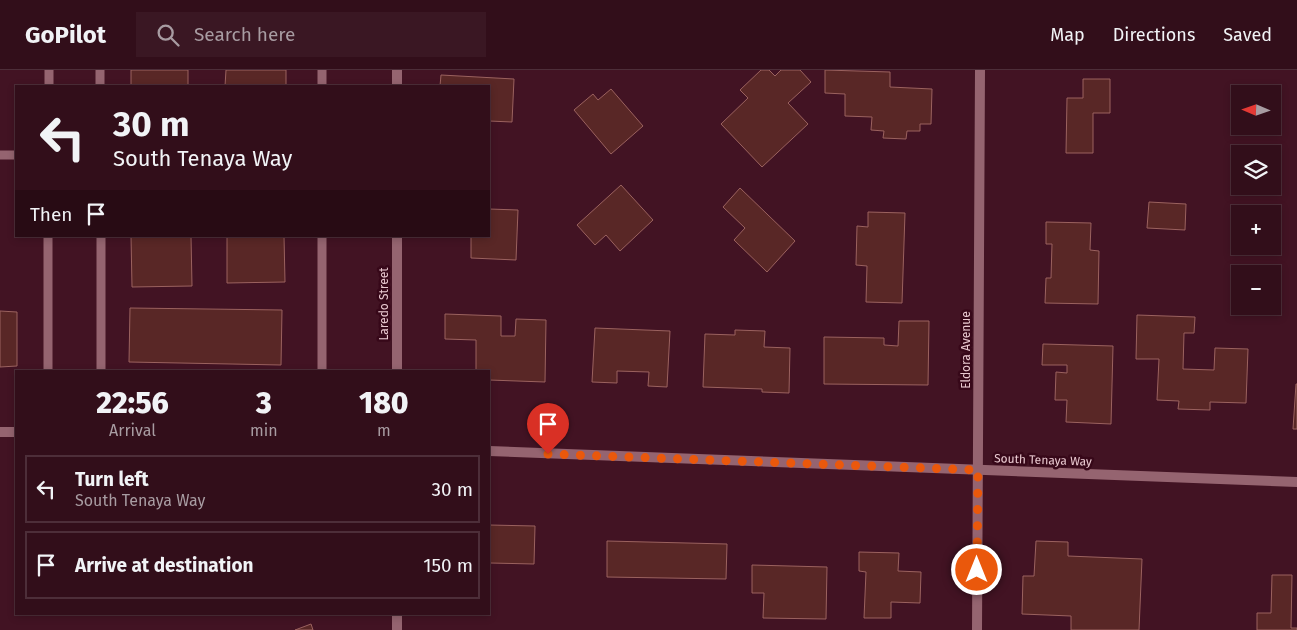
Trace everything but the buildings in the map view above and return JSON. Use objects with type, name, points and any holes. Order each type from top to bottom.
[{"type":"street","points":[[397,70],[397,85]]},
{"type":"street","name":"Eldora Avenue","points":[[977,630],[980,70]]},
{"type":"street","name":"Laredo Street","points":[[397,237],[397,370]]},
{"type":"street","points":[[0,432],[15,432]]},
{"type":"street","name":"South Tenaya Way","points":[[490,452],[1297,482]]},
{"type":"street","points":[[397,615],[397,630]]},
{"type":"lane","points":[[49,70],[49,85]]},
{"type":"lane","points":[[100,70],[100,85]]},
{"type":"lane","points":[[322,70],[322,85]]},
{"type":"lane","points":[[0,155],[15,155]]},
{"type":"lane","points":[[48,237],[48,370]]},
{"type":"lane","points":[[101,237],[101,370]]},
{"type":"lane","points":[[322,237],[322,370]]},
{"type":"route","points":[[548,454],[978,470],[977,570]]}]
